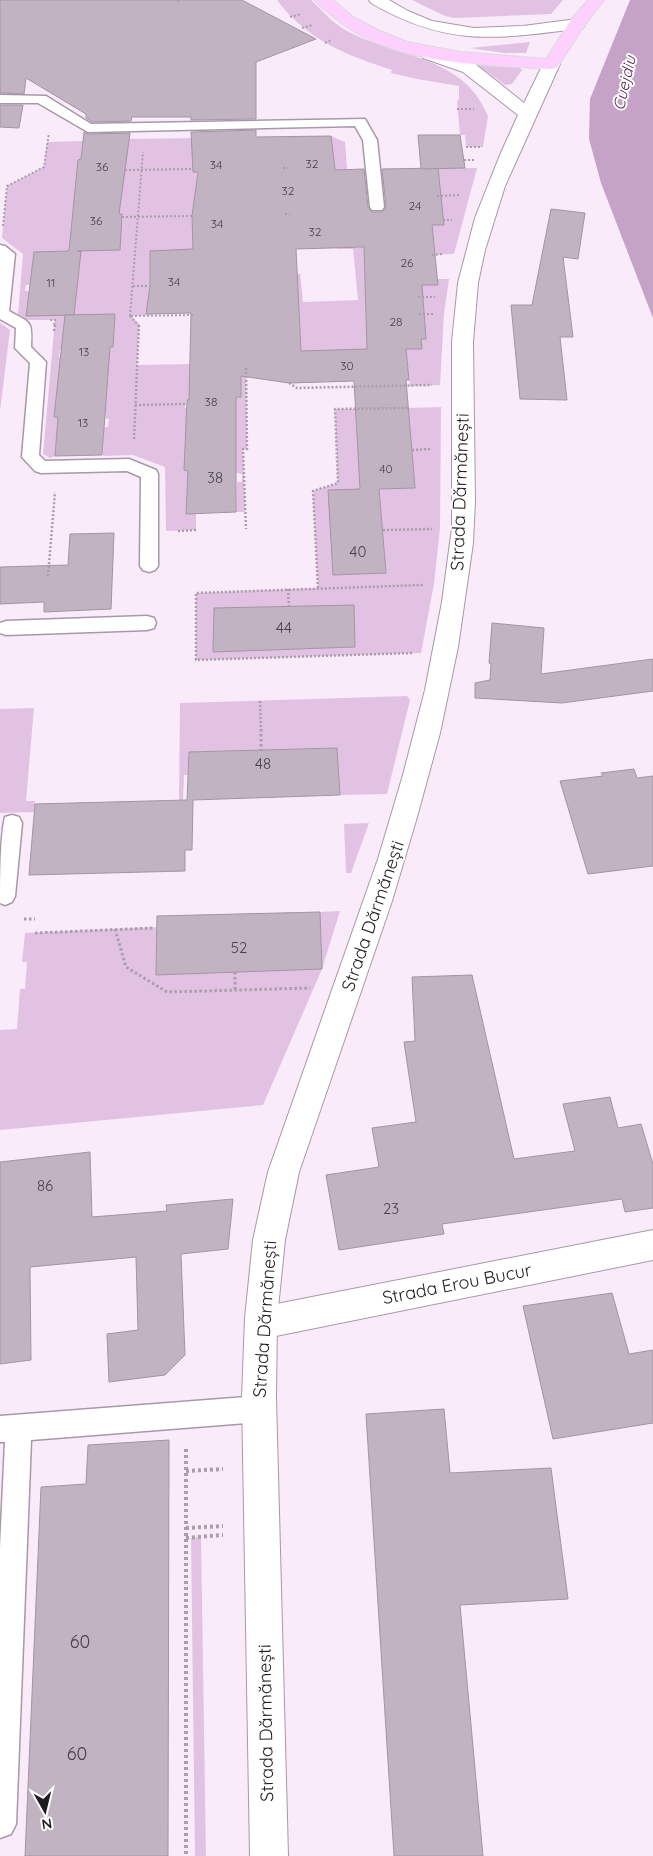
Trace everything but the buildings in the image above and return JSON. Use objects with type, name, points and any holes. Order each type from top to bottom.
[{"type":"main road","points":[[323,0],[334,11],[358,28],[429,54],[551,64]]},
{"type":"main road","name":"Strada Dărmănești","points":[[551,64],[577,24],[596,0]]},
{"type":"street","points":[[377,0],[409,18],[446,31],[497,32],[577,24]]},
{"type":"street","points":[[429,54],[469,68],[527,114]]},
{"type":"street","name":"Strada Dărmănești","points":[[269,1856],[259,1410],[264,1279],[276,1198],[306,1105],[399,841],[439,684],[457,584],[463,528],[464,314],[475,254],[493,194],[527,114],[551,64]]},
{"type":"street","name":"Strada Erou Bucur","points":[[261,1323],[653,1245]]},
{"type":"lane","points":[[0,99],[41,99],[88,128],[360,122],[370,140],[377,207]]},
{"type":"lane","points":[[0,249],[8,254],[1,313],[24,326],[23,348],[38,362],[30,457],[41,467],[129,464],[150,474],[149,566]]},
{"type":"lane","points":[[6,628],[147,623]]},
{"type":"lane","points":[[6,896],[12,823]]},
{"type":"lane","points":[[1,1824],[10,1428],[259,1410]]},
{"type":"path","points":[[457,109],[476,109]]},
{"type":"path","points":[[130,316],[143,147]]},
{"type":"path","points":[[466,147],[483,147]]},
{"type":"path","points":[[464,160],[480,160]]},
{"type":"path","points":[[3,230],[2,222],[7,186],[44,167]]},
{"type":"path","points":[[283,168],[288,168]]},
{"type":"path","points":[[125,170],[193,169]]},
{"type":"path","points":[[437,196],[462,195]]},
{"type":"path","points":[[285,214],[290,214]]},
{"type":"path","points":[[122,217],[192,216]]},
{"type":"path","points":[[133,286],[150,286]]},
{"type":"path","points":[[418,297],[437,297]]},
{"type":"path","points":[[130,316],[194,315]]},
{"type":"path","points":[[130,316],[139,324],[133,447]]},
{"type":"path","points":[[246,368],[248,449],[243,449],[246,529]]},
{"type":"path","points":[[348,382],[349,387]]},
{"type":"path","points":[[289,383],[298,388],[440,385]]},
{"type":"path","points":[[135,405],[186,404]]},
{"type":"path","points":[[318,588],[313,491],[338,483],[335,409],[408,408]]},
{"type":"path","points":[[412,450],[432,449]]},
{"type":"path","points":[[48,576],[56,485]]},
{"type":"path","points":[[383,530],[440,528]]},
{"type":"path","points":[[421,653],[196,660],[196,593],[424,585]]},
{"type":"path","points":[[288,589],[289,606]]},
{"type":"path","points":[[260,701],[261,750]]},
{"type":"path","points":[[35,933],[154,928]]},
{"type":"path","points":[[115,929],[126,967],[167,992],[314,988]]},
{"type":"path","points":[[235,972],[235,990]]},
{"type":"path","points":[[186,1445],[186,1856]]},
{"type":"path","points":[[186,1471],[228,1469]]},
{"type":"path","points":[[186,1528],[229,1526]]},
{"type":"path","points":[[186,1538],[228,1534]]},
{"type":"shaded area","points":[[277,0],[311,0],[334,22],[349,32],[368,41],[428,61],[447,70],[463,81],[477,96],[488,116],[483,147],[466,147],[465,135],[460,135],[457,100],[459,100],[459,86],[391,73],[392,70],[343,52],[314,36],[301,26]]},
{"type":"shaded area","points":[[412,0],[563,0],[551,14],[454,18],[445,16]]},
{"type":"shaded area","points":[[530,42],[526,53],[504,53],[470,48]]},
{"type":"shaded area","points":[[477,63],[519,67],[522,70],[512,84],[505,85]]},
{"type":"shaded area","points":[[331,136],[345,142],[353,248],[381,247],[375,349],[301,351],[297,275],[300,273],[303,302],[358,300],[353,249],[337,249],[332,162],[334,162],[334,156],[332,156]]},
{"type":"shaded area","points":[[197,138],[193,172],[197,172],[195,214],[192,216],[192,219],[195,219],[194,249],[154,251],[153,283],[150,283],[149,289],[153,289],[152,315],[131,316],[139,324],[137,365],[190,364],[189,400],[186,400],[185,408],[189,408],[184,470],[188,471],[186,513],[196,513],[196,530],[166,531],[165,467],[133,455],[103,456],[104,427],[108,427],[109,419],[105,418],[109,347],[113,347],[113,341],[70,315],[73,282],[78,281],[77,251],[116,250],[124,139]]},
{"type":"shaded area","points":[[83,141],[75,223],[71,223],[71,229],[75,229],[73,251],[34,252],[30,285],[26,285],[25,291],[29,291],[67,315],[64,350],[60,350],[59,357],[64,357],[58,409],[55,409],[54,417],[58,417],[55,456],[50,458],[43,454],[55,320],[27,320],[18,315],[23,254],[2,238],[7,186],[44,167],[47,142]]},
{"type":"shaded area","points":[[438,168],[477,168],[454,254],[432,255],[430,233],[433,233],[432,225]]},
{"type":"shaded area","points":[[437,279],[449,279],[444,314],[440,385],[410,386],[406,349],[422,349],[421,339],[426,339],[425,330],[420,330],[421,285]]},
{"type":"shaded area","points":[[0,323],[10,330],[0,411]]},
{"type":"shaded area","points":[[218,353],[246,368],[247,449],[243,450],[245,512],[236,512],[237,482],[242,482],[242,474],[236,473],[236,397],[240,397]]},
{"type":"shaded area","points":[[441,407],[440,528],[434,584],[421,653],[196,660],[196,593],[318,588],[313,491],[338,483],[335,409],[356,409],[360,489],[334,575],[386,573],[379,489],[415,488],[408,408]],"holes":[[[354,605],[355,647],[213,651],[214,608]]]},
{"type":"shaded area","points":[[407,696],[410,700],[387,794],[340,795],[337,748],[189,752],[188,775],[184,775],[183,800],[179,800],[180,703]]},
{"type":"shaded area","points":[[34,708],[26,801],[35,801],[35,812],[0,813],[0,709]]},
{"type":"shaded area","points":[[369,823],[351,873],[346,873],[344,824]]},
{"type":"shaded area","points":[[340,911],[322,969],[320,912]]},
{"type":"shaded area","points":[[157,927],[156,975],[322,969],[263,1105],[0,1130],[0,1030],[17,1029],[20,989],[25,989],[27,962],[22,962],[25,933]]},
{"type":"shaded area","points":[[201,1537],[206,1856],[195,1856],[191,1538]]},
{"type":"water","name":"Cuejdiu","points":[[630,0],[653,0],[653,318],[601,183],[589,139],[590,99]]}]
